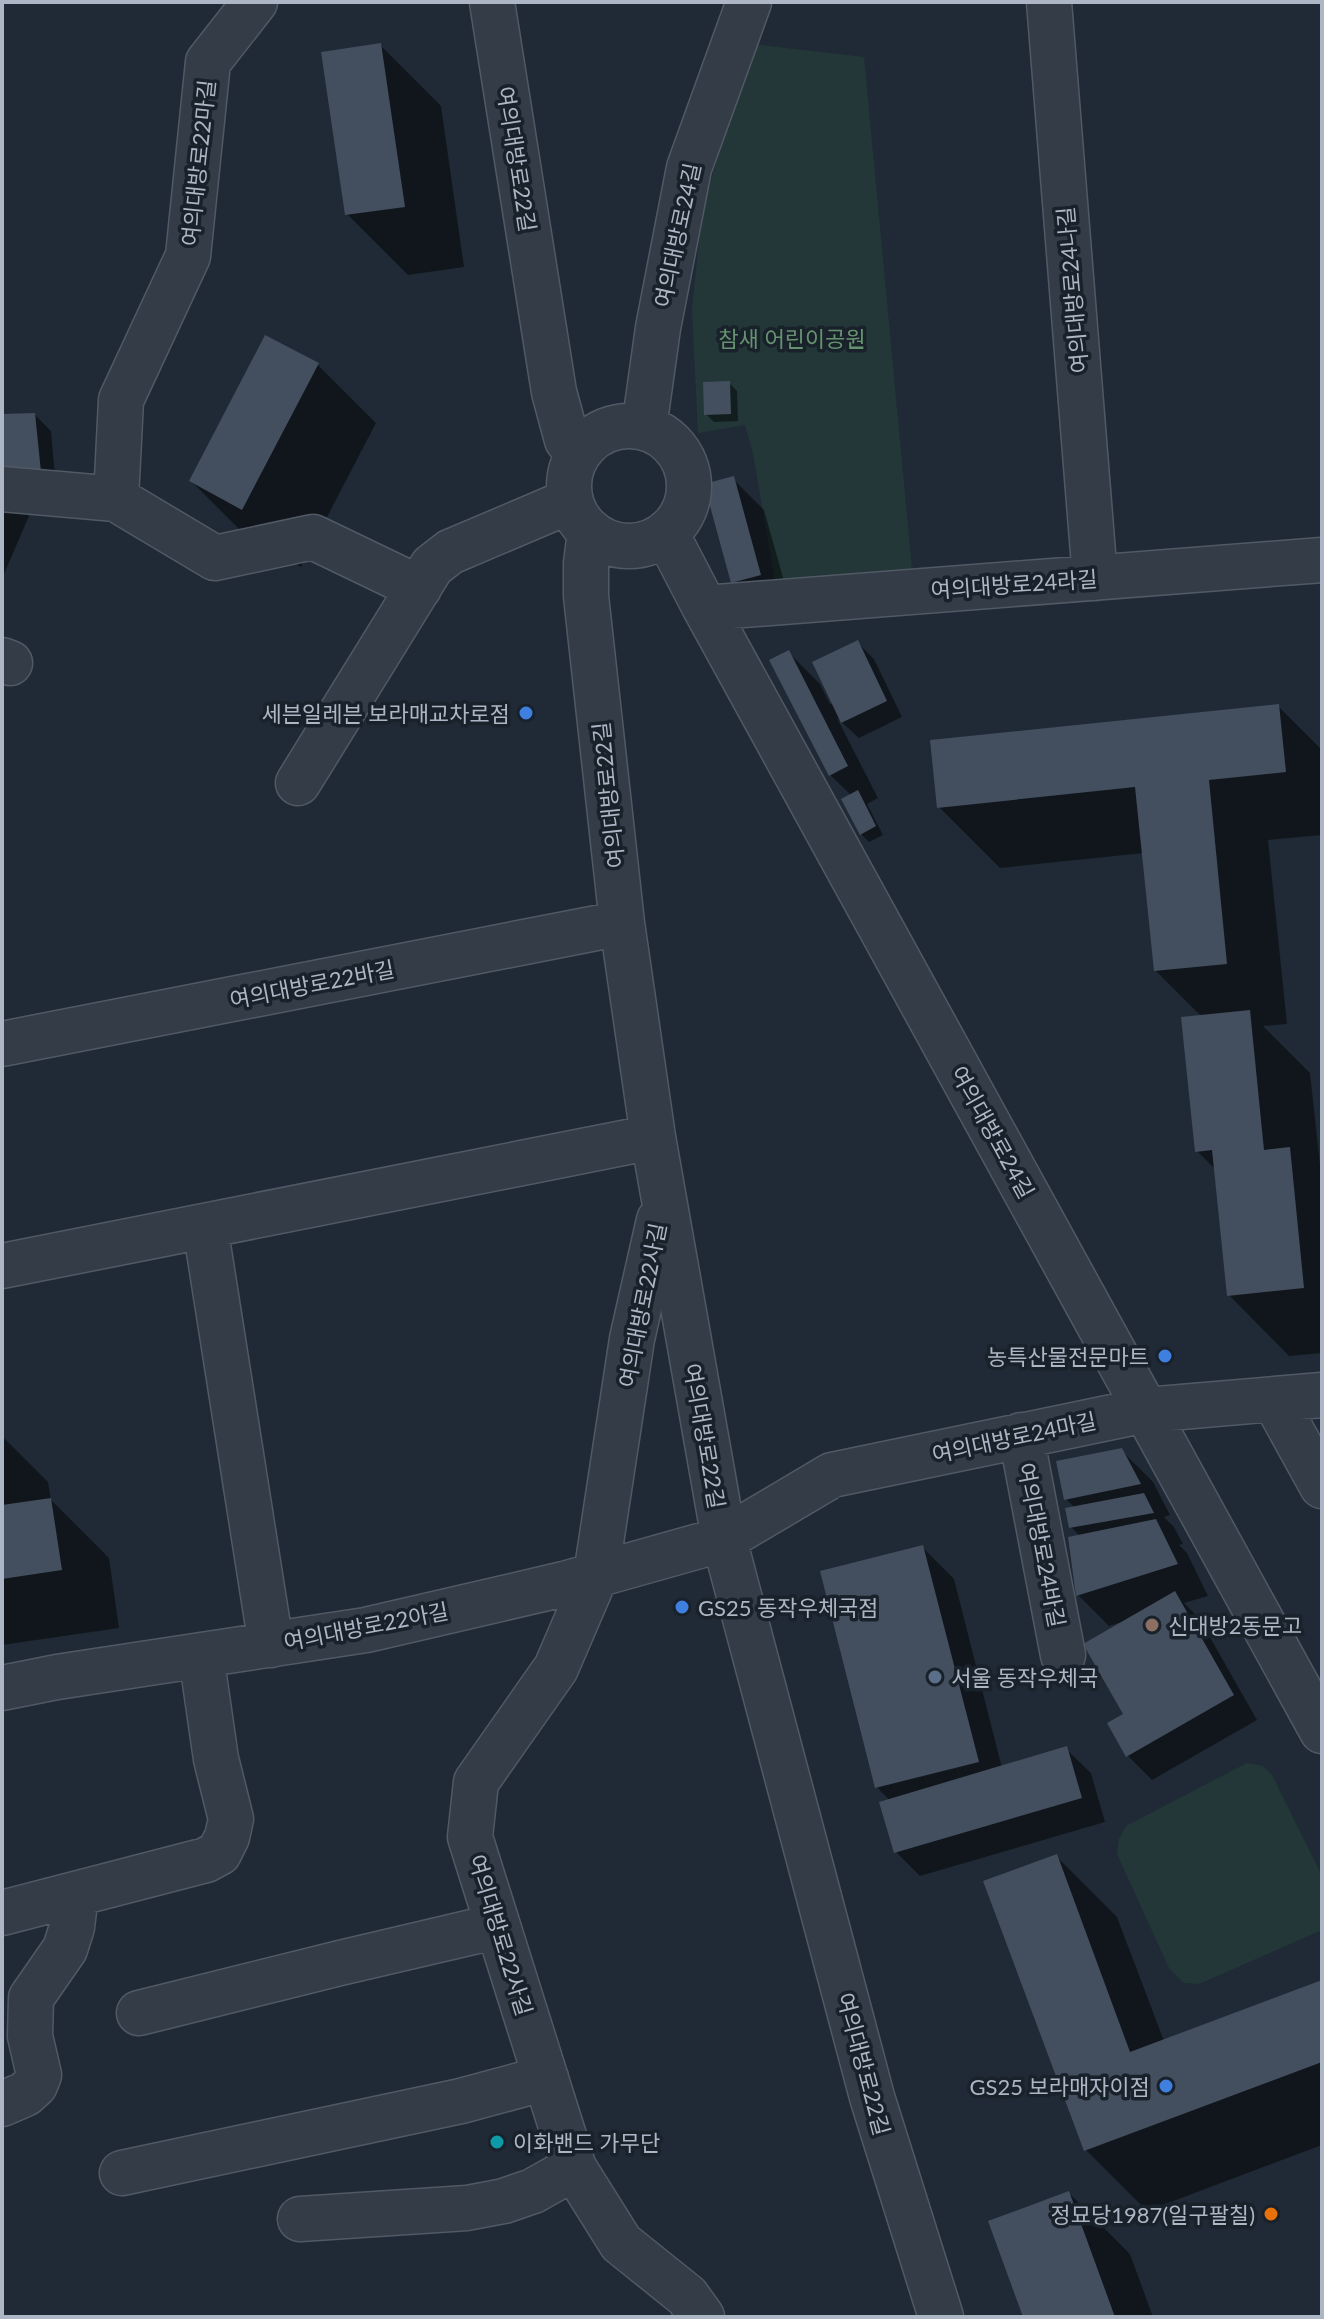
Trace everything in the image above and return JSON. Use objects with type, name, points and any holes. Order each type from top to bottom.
[{"type":"street","name":"여의대방로22마길","points":[[116,499],[121,400],[188,256],[208,62],[255,2]]},
{"type":"street","name":"여의대방로22길","points":[[492,2],[554,392],[567,440],[578,454]]},
{"type":"street","name":"여의대방로24길","points":[[644,428],[658,328],[689,168],[749,2]]},
{"type":"street","name":"여의대방로24나길","points":[[1049,2],[1095,578]]},
{"type":"street","points":[[612,428],[644,428],[665,438],[679,451],[684,462],[689,479],[683,514],[672,529],[640,546],[605,542],[580,517],[568,483],[578,454],[596,435],[612,428]]},
{"type":"street","points":[[2,489],[116,499],[215,558],[313,537],[419,588]]},
{"type":"street","points":[[298,783],[432,566],[450,552],[580,517]]},
{"type":"street","name":"여의대방로22길","points":[[580,517],[622,923],[663,1199],[724,1539],[872,2097],[941,2317]]},
{"type":"street","name":"여의대방로24길","points":[[666,533],[1322,1731]]},
{"type":"street","name":"여의대방로24라길","points":[[705,608],[1322,560]]},
{"type":"street","name":"여의대방로22바길","points":[[2,1044],[622,923]]},
{"type":"street","points":[[2,1266],[653,1137]]},
{"type":"street","name":"여의대방로22사길","points":[[663,1199],[632,1339],[596,1575],[556,1668],[476,1782],[470,1837],[574,2168],[621,2243],[687,2296],[702,2317]]},
{"type":"street","points":[[205,1226],[271,1645]]},
{"type":"street","name":"여의대방로24마길","points":[[724,1539],[832,1475],[1146,1410],[1322,1395]]},
{"type":"street","points":[[1274,1399],[1322,1486]]},
{"type":"street","name":"여의대방로24바길","points":[[1021,1435],[1063,1655]]},
{"type":"street","name":"여의대방로22아길","points":[[2,1688],[366,1630],[596,1575],[724,1539]]},
{"type":"street","points":[[2,1913],[206,1860],[219,1853],[231,1819],[216,1759],[201,1655]]},
{"type":"street","points":[[2,2104],[25,2094],[35,2085],[39,2075],[30,2036],[31,1998],[65,1949],[72,1927],[76,1894]]},
{"type":"street","points":[[139,2013],[498,1926]]},
{"type":"street","points":[[122,2173],[461,2101],[546,2078]]},
{"type":"street","points":[[300,2219],[467,2208],[504,2201],[533,2191],[574,2168]]},
{"type":"green space","name":"참새 어린이공원","points":[[752,44],[864,57],[913,580],[777,593],[753,453],[745,425],[698,433],[692,310],[702,210]]},
{"type":"green space","points":[[1247,1763],[1263,1766],[1272,1775],[1322,1876],[1322,1930],[1199,1984],[1184,1983],[1169,1968],[1117,1854],[1119,1839],[1126,1826]]},
{"type":"building","points":[[381,43],[405,207],[345,215],[321,52]]},
{"type":"building","points":[[265,335],[319,363],[242,510],[189,481]]},
{"type":"building","points":[[730,381],[731,414],[704,415],[703,382]]},
{"type":"building","points":[[35,413],[42,482],[2,479],[2,414]]},
{"type":"building","points":[[734,476],[761,575],[731,583],[704,484]]},
{"type":"building","points":[[858,640],[887,701],[841,723],[812,662]]},
{"type":"building","points":[[789,650],[848,766],[829,776],[769,660]]},
{"type":"building","points":[[1279,704],[1286,772],[1209,780],[1227,964],[1154,971],[1135,787],[937,808],[930,740]]},
{"type":"building","points":[[858,790],[876,826],[860,835],[841,799]]},
{"type":"building","points":[[1250,1010],[1264,1150],[1290,1147],[1304,1288],[1227,1296],[1212,1150],[1195,1152],[1181,1017]]},
{"type":"building","points":[[1122,1448],[1141,1484],[1064,1500],[1056,1461]]},
{"type":"building","points":[[1144,1493],[1154,1513],[1069,1528],[1065,1508]]},
{"type":"building","points":[[51,1498],[62,1570],[2,1579],[2,1505]]},
{"type":"building","points":[[1156,1519],[1178,1564],[1076,1596],[1068,1537]]},
{"type":"building","points":[[923,1545],[979,1762],[875,1788],[820,1571]]},
{"type":"building","points":[[1175,1591],[1234,1695],[1126,1757],[1107,1723],[1123,1714],[1083,1644]]},
{"type":"building","points":[[1067,1746],[1082,1798],[894,1853],[879,1802]]},
{"type":"building","points":[[1057,1854],[1130,2052],[1322,1980],[1322,2062],[1084,2151],[983,1881]]},
{"type":"building","points":[[1069,2191],[1115,2317],[1023,2317],[988,2221]]},
{"type":"place","name":"세븐일레븐 보라매교차로점","points":[[526,713]]},
{"type":"place","name":"농특산물전문마트","points":[[1165,1356]]},
{"type":"place","name":"GS25 동작우체국점","points":[[682,1607]]},
{"type":"place","name":"신대방2동문고","points":[[1152,1625]]},
{"type":"place","name":"서울 동작우체국","points":[[935,1677]]},
{"type":"place","name":"GS25 보라매자이점","points":[[1166,2086]]},
{"type":"place","name":"이화밴드 가무단","points":[[497,2142]]},
{"type":"place","name":"정묘당1987(일구팔칠)","points":[[1271,2214]]}]
